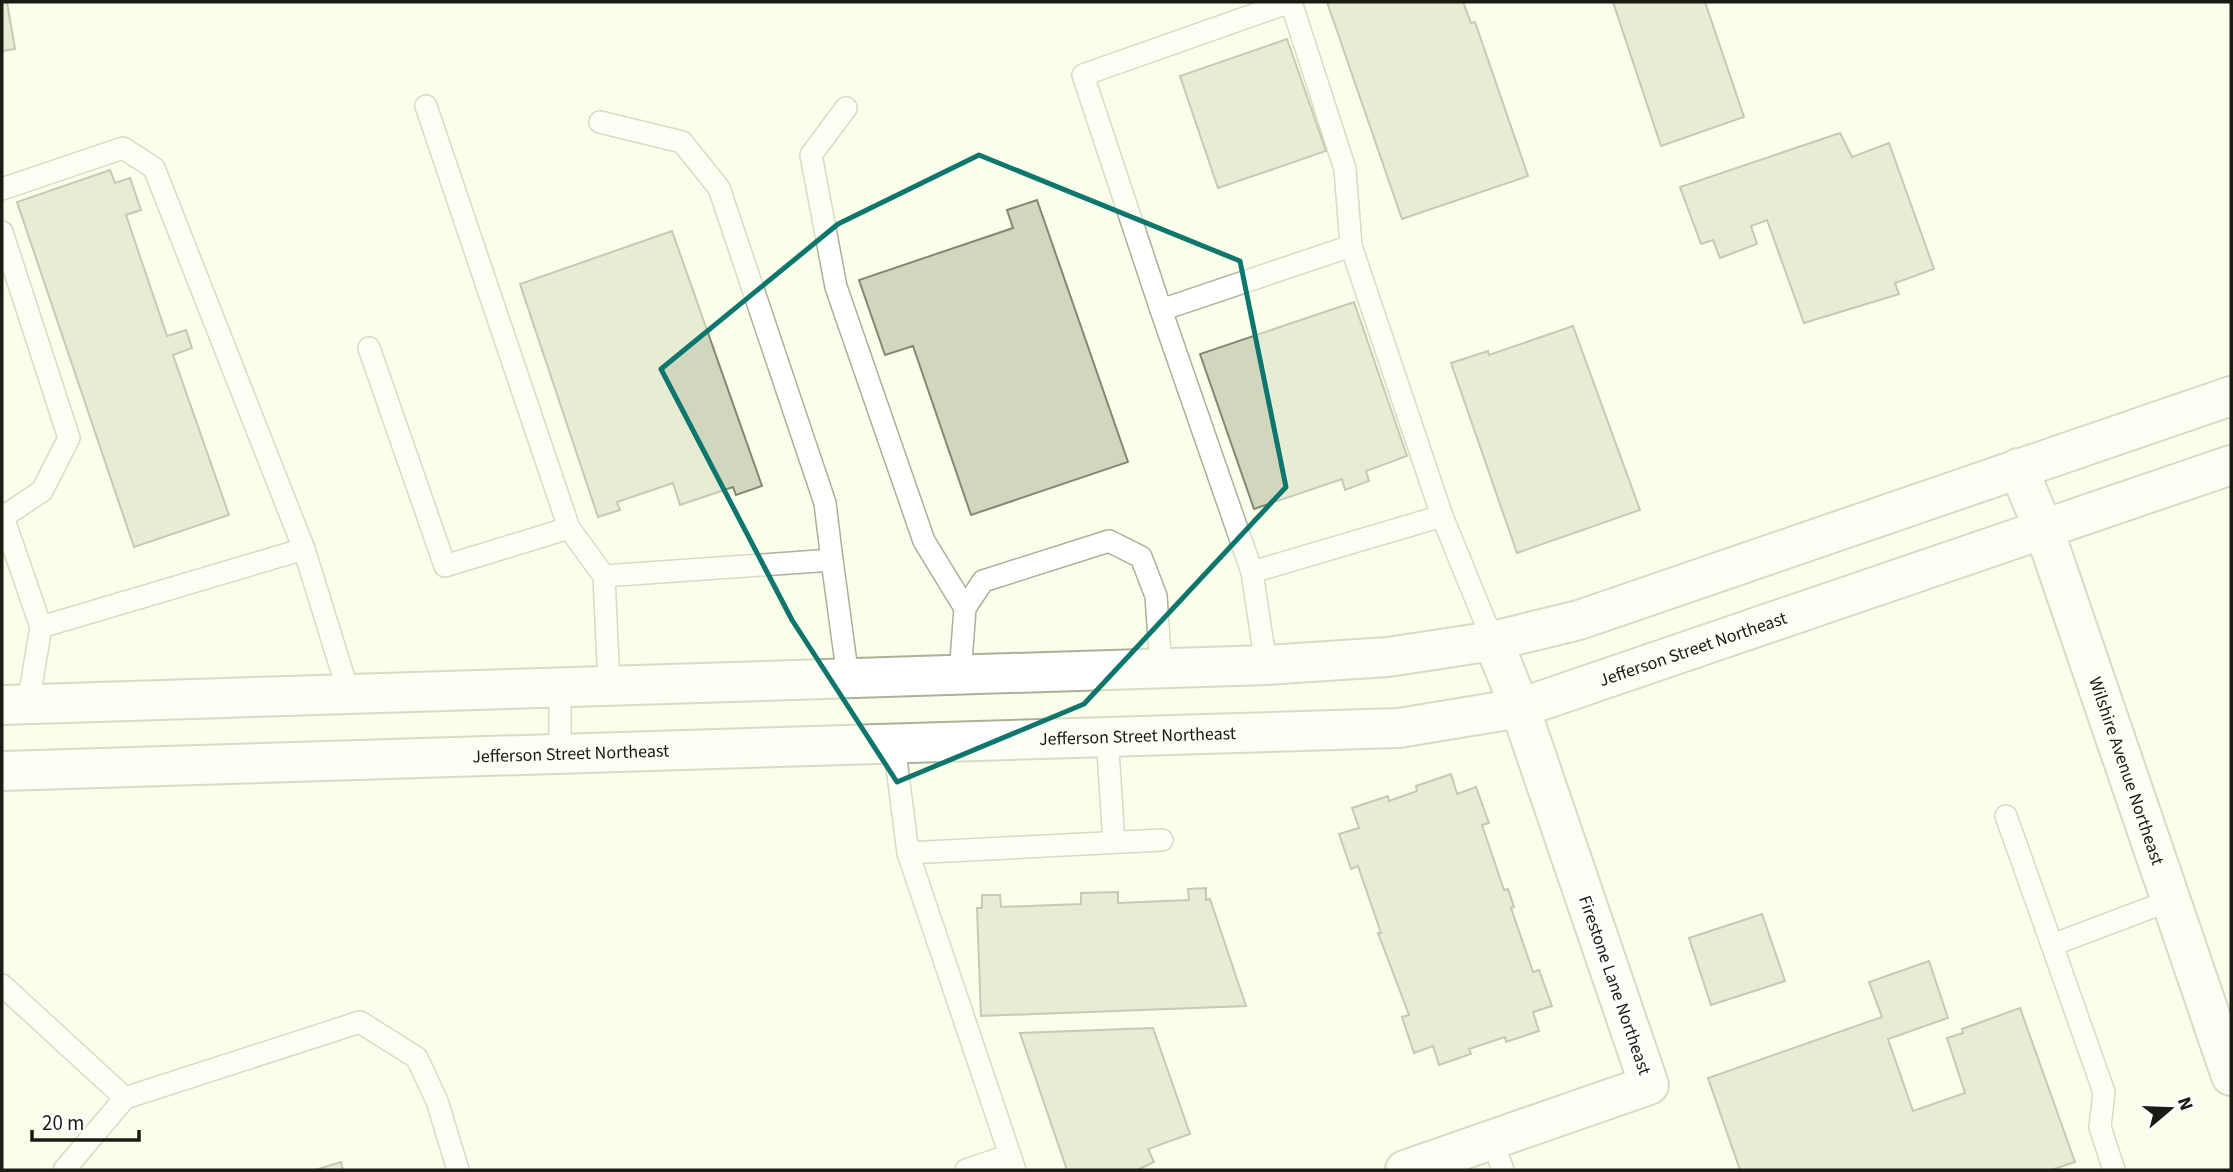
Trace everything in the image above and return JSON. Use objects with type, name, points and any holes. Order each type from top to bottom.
[{"type":"main road","points":[[15,705],[1266,665],[1388,657],[1493,641],[1579,620],[2231,396]]},
{"type":"main road","name":"Jefferson Street Northeast","points":[[2,771],[1399,728],[1520,708],[2231,466]]},
{"type":"main road","name":"Wilshire Avenue Northeast","points":[[2018,468],[2044,530],[2231,1076]]},
{"type":"main road","name":"Firestone Lane Northeast","points":[[1422,1167],[1498,1155],[1649,1085],[1520,708],[1493,641]]},
{"type":"lane","points":[[1266,665],[1252,572],[1083,75],[1290,2],[1345,169],[1351,246],[1442,516],[1493,641]]},
{"type":"lane","points":[[426,106],[569,528],[604,576],[609,686]]},
{"type":"lane","points":[[846,108],[811,155],[836,287],[924,541],[965,608]]},
{"type":"lane","points":[[600,122],[682,142],[719,188],[825,503],[848,678]]},
{"type":"lane","points":[[2,189],[123,148],[154,168],[304,550],[349,694]]},
{"type":"lane","points":[[2,232],[69,438],[42,491],[2,515],[41,626],[15,705]]},
{"type":"lane","points":[[1161,310],[1351,246]]},
{"type":"lane","points":[[369,348],[445,566],[569,528]]},
{"type":"lane","points":[[1252,572],[1442,516]]},
{"type":"lane","points":[[960,675],[965,608],[983,580],[1109,541],[1141,557],[1156,596],[1161,668]]},
{"type":"lane","points":[[41,626],[304,550]]},
{"type":"lane","points":[[604,576],[832,560]]},
{"type":"lane","points":[[560,687],[560,754]]},
{"type":"lane","points":[[1107,736],[1114,842]]},
{"type":"lane","points":[[894,743],[908,853],[1012,1163],[966,1170]]},
{"type":"lane","points":[[2006,816],[2104,1092],[2100,1127],[2114,1170]]},
{"type":"lane","points":[[908,853],[1162,840]]},
{"type":"lane","points":[[2052,945],[2171,900]]},
{"type":"lane","points":[[2,985],[124,1098]]},
{"type":"lane","points":[[64,1170],[124,1098],[360,1022],[416,1058],[437,1101],[458,1170]]},
{"type":"highlighted area","points":[[979,155],[1240,261],[1286,487],[1084,704],[897,782],[792,620],[661,369],[838,224]]},
{"type":"building","points":[[2,2],[7,2],[15,49],[2,51]]},
{"type":"building","points":[[1327,2],[1463,2],[1471,23],[1475,22],[1528,176],[1402,219]]},
{"type":"building","points":[[1613,2],[1705,2],[1744,117],[1661,146]]},
{"type":"building","points":[[1287,39],[1326,151],[1218,188],[1180,76]]},
{"type":"building","points":[[1840,133],[1852,157],[1889,143],[1934,269],[1895,283],[1899,294],[1804,323],[1767,220],[1751,226],[1757,244],[1720,258],[1713,240],[1701,244],[1680,187]]},
{"type":"building","points":[[110,170],[115,183],[130,178],[141,210],[126,215],[167,336],[186,330],[192,348],[173,355],[229,515],[134,547],[17,202]]},
{"type":"building","points":[[1037,200],[1128,462],[971,515],[913,346],[885,355],[859,280],[1013,228],[1007,210]]},
{"type":"building","points":[[672,231],[762,486],[736,495],[733,487],[680,505],[673,483],[617,502],[620,510],[598,517],[520,284]]},
{"type":"building","points":[[1354,302],[1407,456],[1366,471],[1369,481],[1345,490],[1342,479],[1254,509],[1200,354]]},
{"type":"building","points":[[1573,326],[1640,510],[1517,553],[1451,363],[1488,351],[1489,355]]},
{"type":"building","points":[[1451,774],[1457,794],[1476,787],[1489,823],[1482,825],[1504,890],[1508,889],[1514,907],[1511,908],[1533,972],[1539,970],[1552,1006],[1533,1012],[1539,1031],[1506,1042],[1505,1037],[1469,1049],[1471,1054],[1439,1065],[1433,1046],[1414,1053],[1402,1017],[1409,1015],[1378,933],[1381,933],[1358,866],[1351,869],[1339,834],[1359,828],[1352,808],[1388,796],[1389,801],[1417,791],[1416,786]]},
{"type":"building","points":[[1206,888],[1206,900],[1210,899],[1246,1006],[981,1016],[977,908],[982,908],[982,895],[1000,895],[1001,907],[1081,904],[1081,893],[1118,892],[1118,903],[1189,900],[1188,889]]},
{"type":"building","points":[[1762,914],[1785,981],[1711,1005],[1689,938]]},
{"type":"building","points":[[1929,961],[1948,1018],[1888,1039],[1913,1111],[1965,1093],[1947,1038],[1963,1033],[1962,1029],[2020,1008],[2075,1162],[2051,1170],[1740,1170],[1708,1078],[1882,1017],[1869,982]]},
{"type":"building","points":[[1153,1028],[1190,1134],[1148,1149],[1154,1162],[1137,1170],[1067,1170],[1020,1033]]},
{"type":"building","points":[[341,1162],[343,1170],[315,1170]]}]
